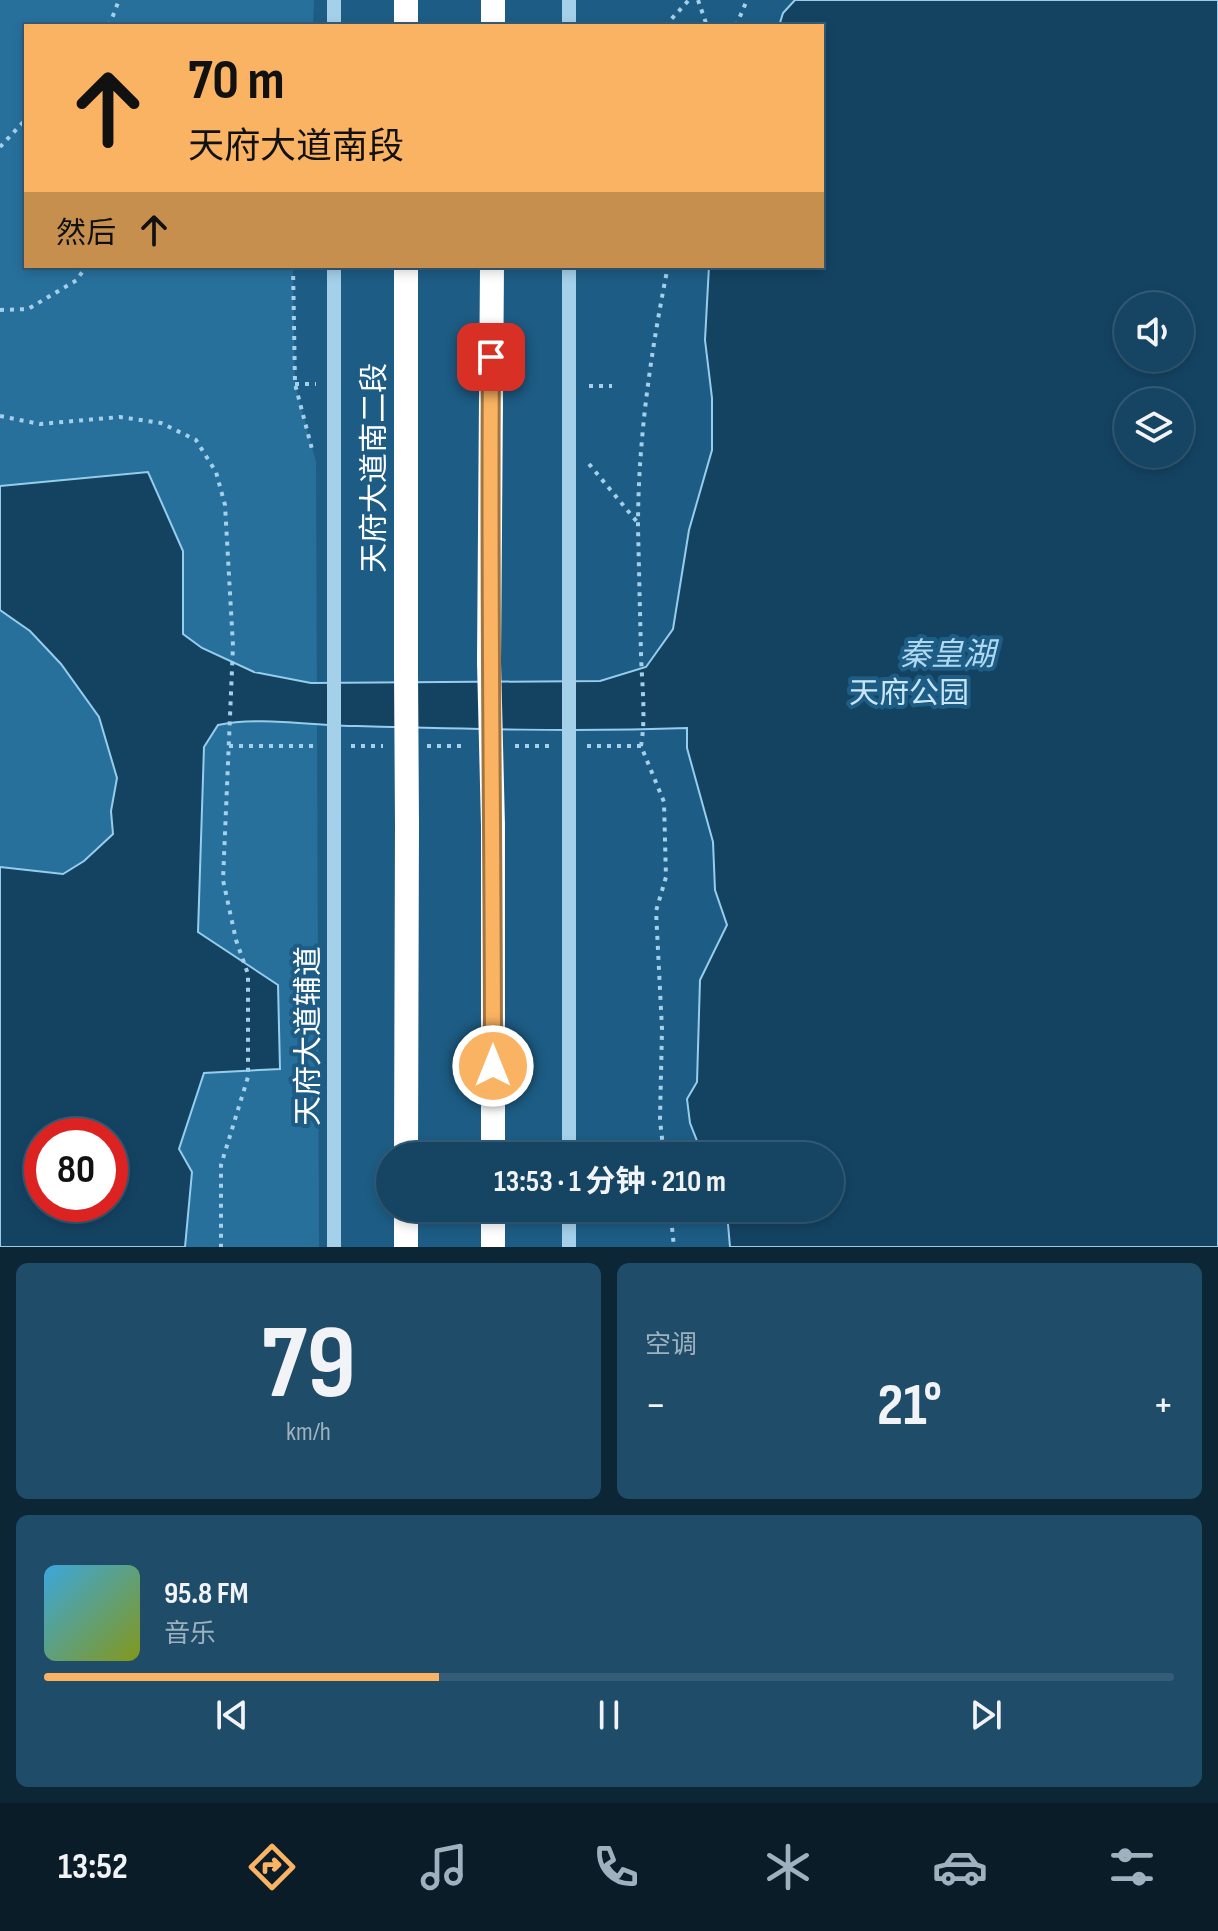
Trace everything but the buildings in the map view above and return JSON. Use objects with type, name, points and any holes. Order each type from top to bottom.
[{"type":"highway","points":[[406,0],[406,24]]},
{"type":"highway","points":[[493,0],[493,24]]},
{"type":"highway","name":"天府大道南二段","points":[[406,268],[406,1142]]},
{"type":"highway","points":[[492,268],[489,662],[493,826],[493,1142]]},
{"type":"highway","points":[[406,1222],[406,1247]]},
{"type":"highway","points":[[493,1222],[493,1247]]},
{"type":"street","points":[[334,0],[334,24]]},
{"type":"street","points":[[569,0],[569,24]]},
{"type":"street","name":"天府大道辅道","points":[[334,268],[334,1247]]},
{"type":"street","points":[[569,268],[569,1142]]},
{"type":"street","points":[[569,1222],[569,1247]]},
{"type":"path","points":[[110,24],[119,0]]},
{"type":"path","points":[[667,24],[689,0]]},
{"type":"path","points":[[698,0],[706,24]]},
{"type":"path","points":[[737,24],[747,0]]},
{"type":"path","points":[[0,147],[24,121]]},
{"type":"path","points":[[0,310],[28,309],[77,280],[85,268]]},
{"type":"path","points":[[293,268],[295,384],[316,462]]},
{"type":"path","points":[[641,746],[645,722],[638,523],[653,340],[668,268]]},
{"type":"path","points":[[295,384],[322,384]]},
{"type":"path","points":[[589,386],[612,386]]},
{"type":"path","points":[[0,416],[40,424],[120,417],[161,423],[196,440],[216,472],[225,505],[233,646],[223,880],[236,940],[248,974],[248,1077],[221,1165],[221,1247]]},
{"type":"path","points":[[589,464],[638,523]]},
{"type":"path","points":[[671,1222],[674,1247]]},
{"type":"shaded area","points":[[0,0],[314,0],[313,24],[24,24],[24,268],[293,268],[295,384],[316,462],[319,1247],[0,1247]]},
{"type":"water","name":"秦皇湖","points":[[795,0],[1218,0],[1218,1247],[730,1247],[727,1222],[844,1222],[844,1142],[697,1142],[690,1123],[687,1099],[697,1082],[700,980],[727,925],[715,890],[713,842],[687,748],[687,728],[481,729],[252,721],[218,725],[204,747],[198,932],[278,985],[280,1069],[204,1073],[179,1149],[192,1172],[185,1247],[0,1247],[0,867],[63,874],[84,861],[113,834],[111,811],[117,778],[99,717],[61,664],[30,631],[0,610],[0,486],[148,472],[183,551],[183,634],[202,648],[254,672],[311,683],[600,681],[646,667],[673,629],[689,530],[712,450],[712,398],[705,340],[709,268],[824,268],[824,24],[780,24],[783,13]]},
{"type":"route","points":[[491,357],[489,662],[493,1066]]},
{"type":"park label","name":"天府公园","points":[[909,693]]}]
